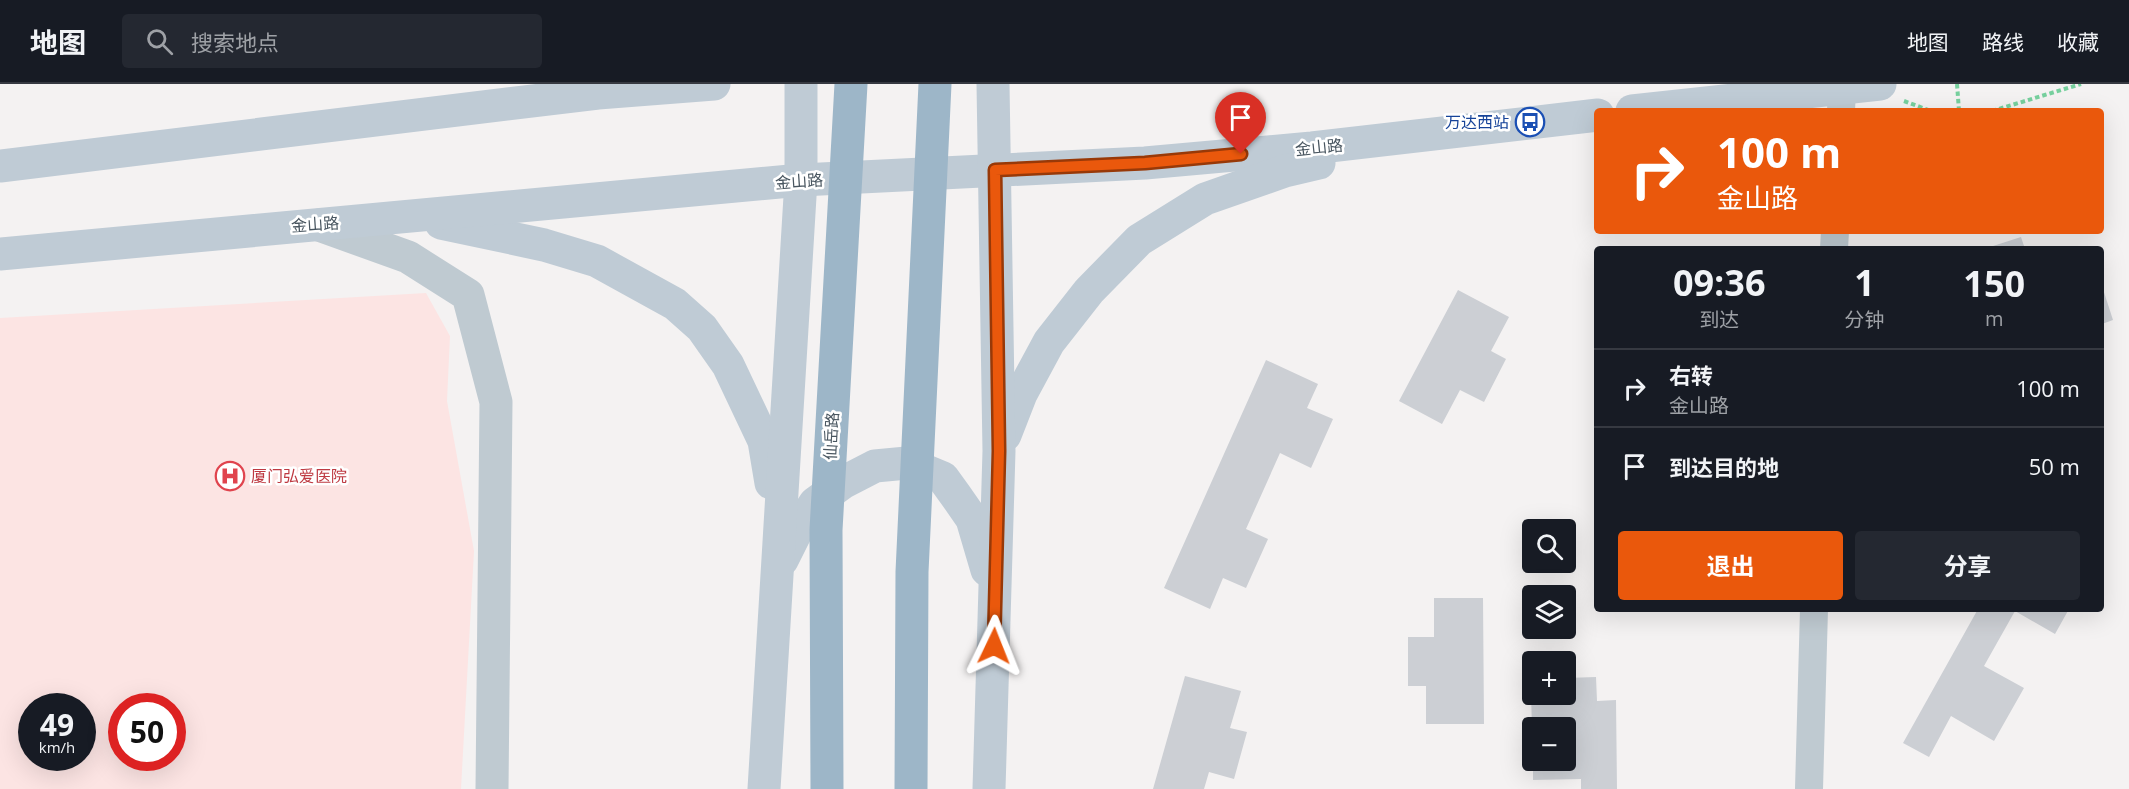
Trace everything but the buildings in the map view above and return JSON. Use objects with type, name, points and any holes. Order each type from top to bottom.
[{"type":"highway","name":"仙岳路","points":[[827,789],[826,530],[850,84]]},
{"type":"highway","points":[[911,789],[912,572],[936,84]]},
{"type":"main road","points":[[0,166],[603,89],[714,84]]},
{"type":"main road","points":[[764,789],[801,180],[801,84]]},
{"type":"main road","points":[[989,789],[999,451],[993,84]]},
{"type":"main road","points":[[1689,108],[1841,100],[1880,84]]},
{"type":"main road","name":"金山路","points":[[0,254],[801,180],[1145,163],[1312,148],[1594,115]]},
{"type":"main road","points":[[999,451],[1021,394],[1049,342],[1089,291],[1139,240],[1205,199],[1285,171],[1482,127]]},
{"type":"main road","points":[[376,219],[447,224],[544,245],[597,261],[675,304],[702,328],[728,365],[764,441],[779,553]]},
{"type":"main road","points":[[779,553],[815,503],[844,482],[875,466],[907,463],[943,478],[972,519],[995,598]]},
{"type":"street","points":[[319,225],[408,257],[468,295],[496,402],[492,789]]},
{"type":"street","points":[[1809,789],[1814,612]]},
{"type":"path","points":[[1957,84],[1959,108]]},
{"type":"path","points":[[2002,108],[2081,84]]},
{"type":"shaded area","name":"厦门弘爱医院","points":[[426,293],[450,336],[447,401],[474,551],[461,789],[0,789],[0,318]]},
{"type":"place","name":"万达西站","points":[[1530,122]]},
{"type":"place","name":"厦门弘爱医院","points":[[230,476]]},
{"type":"route","points":[[994,646],[999,451],[995,170],[1145,163],[1241,154]]}]
